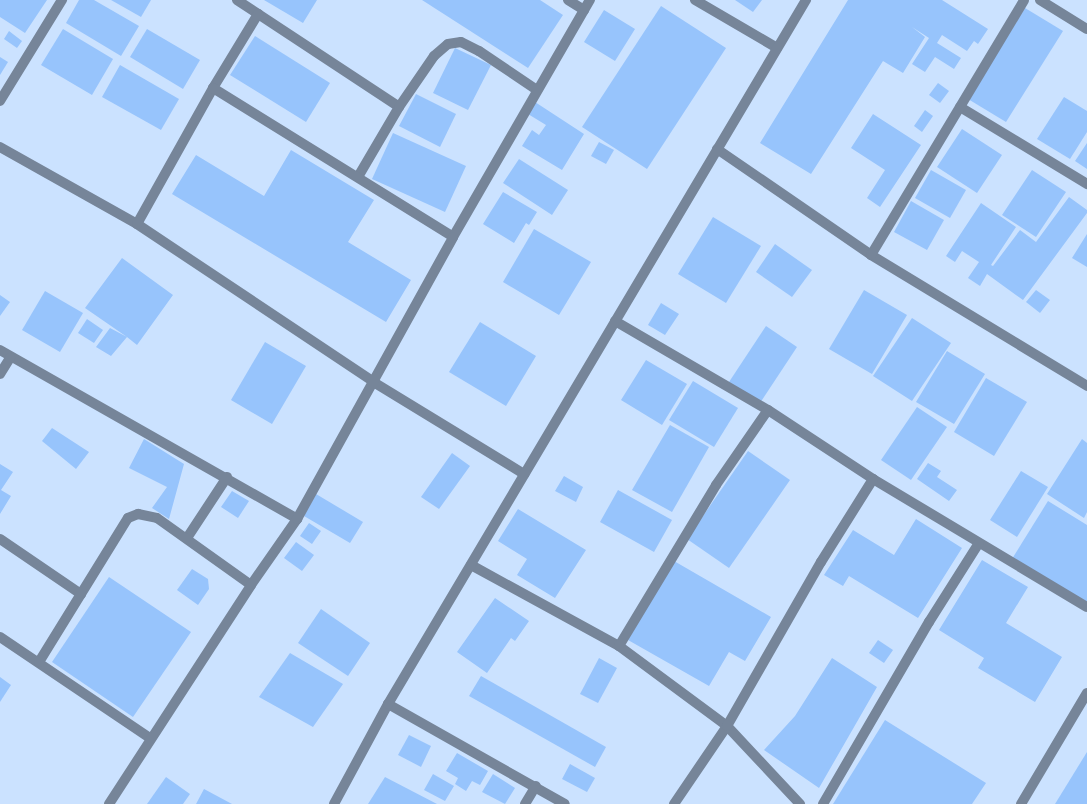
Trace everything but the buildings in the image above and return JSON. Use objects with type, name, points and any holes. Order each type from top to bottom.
[{"type":"street","points":[[0,101],[62,0]]},
{"type":"street","points":[[237,0],[399,107]]},
{"type":"street","points":[[568,0],[584,10]]},
{"type":"street","points":[[109,804],[150,738],[251,585],[297,519],[375,383],[453,237],[590,0]]},
{"type":"street","points":[[695,0],[777,48]]},
{"type":"street","points":[[334,804],[388,704],[806,0]]},
{"type":"street","points":[[871,255],[1024,0]]},
{"type":"street","points":[[1040,0],[1087,29]]},
{"type":"street","points":[[137,224],[213,88],[258,14]]},
{"type":"street","points":[[358,177],[399,107],[434,56],[448,44],[461,42],[479,51],[537,90]]},
{"type":"street","points":[[213,88],[453,237]]},
{"type":"street","points":[[960,107],[1087,184]]},
{"type":"street","points":[[0,147],[137,224],[375,383],[524,474]]},
{"type":"street","points":[[717,149],[871,255],[1087,386]]},
{"type":"street","points":[[615,321],[768,410],[873,479],[979,544],[1087,607]]},
{"type":"street","points":[[0,350],[10,358],[227,477],[297,519]]},
{"type":"street","points":[[0,374],[10,358]]},
{"type":"street","points":[[618,646],[716,485],[768,410]]},
{"type":"street","points":[[187,538],[227,477]]},
{"type":"street","points":[[674,804],[727,726],[821,562],[873,479]]},
{"type":"street","points":[[39,662],[128,518],[138,514],[147,514],[187,538],[251,585]]},
{"type":"street","points":[[0,539],[81,594]]},
{"type":"street","points":[[823,804],[929,622],[979,544]]},
{"type":"street","points":[[471,566],[618,646],[727,726],[800,804]]},
{"type":"street","points":[[0,637],[150,738]]},
{"type":"street","points":[[1021,804],[1087,693]]},
{"type":"street","points":[[388,704],[536,786],[565,804]]},
{"type":"street","points":[[525,804],[536,786]]}]
